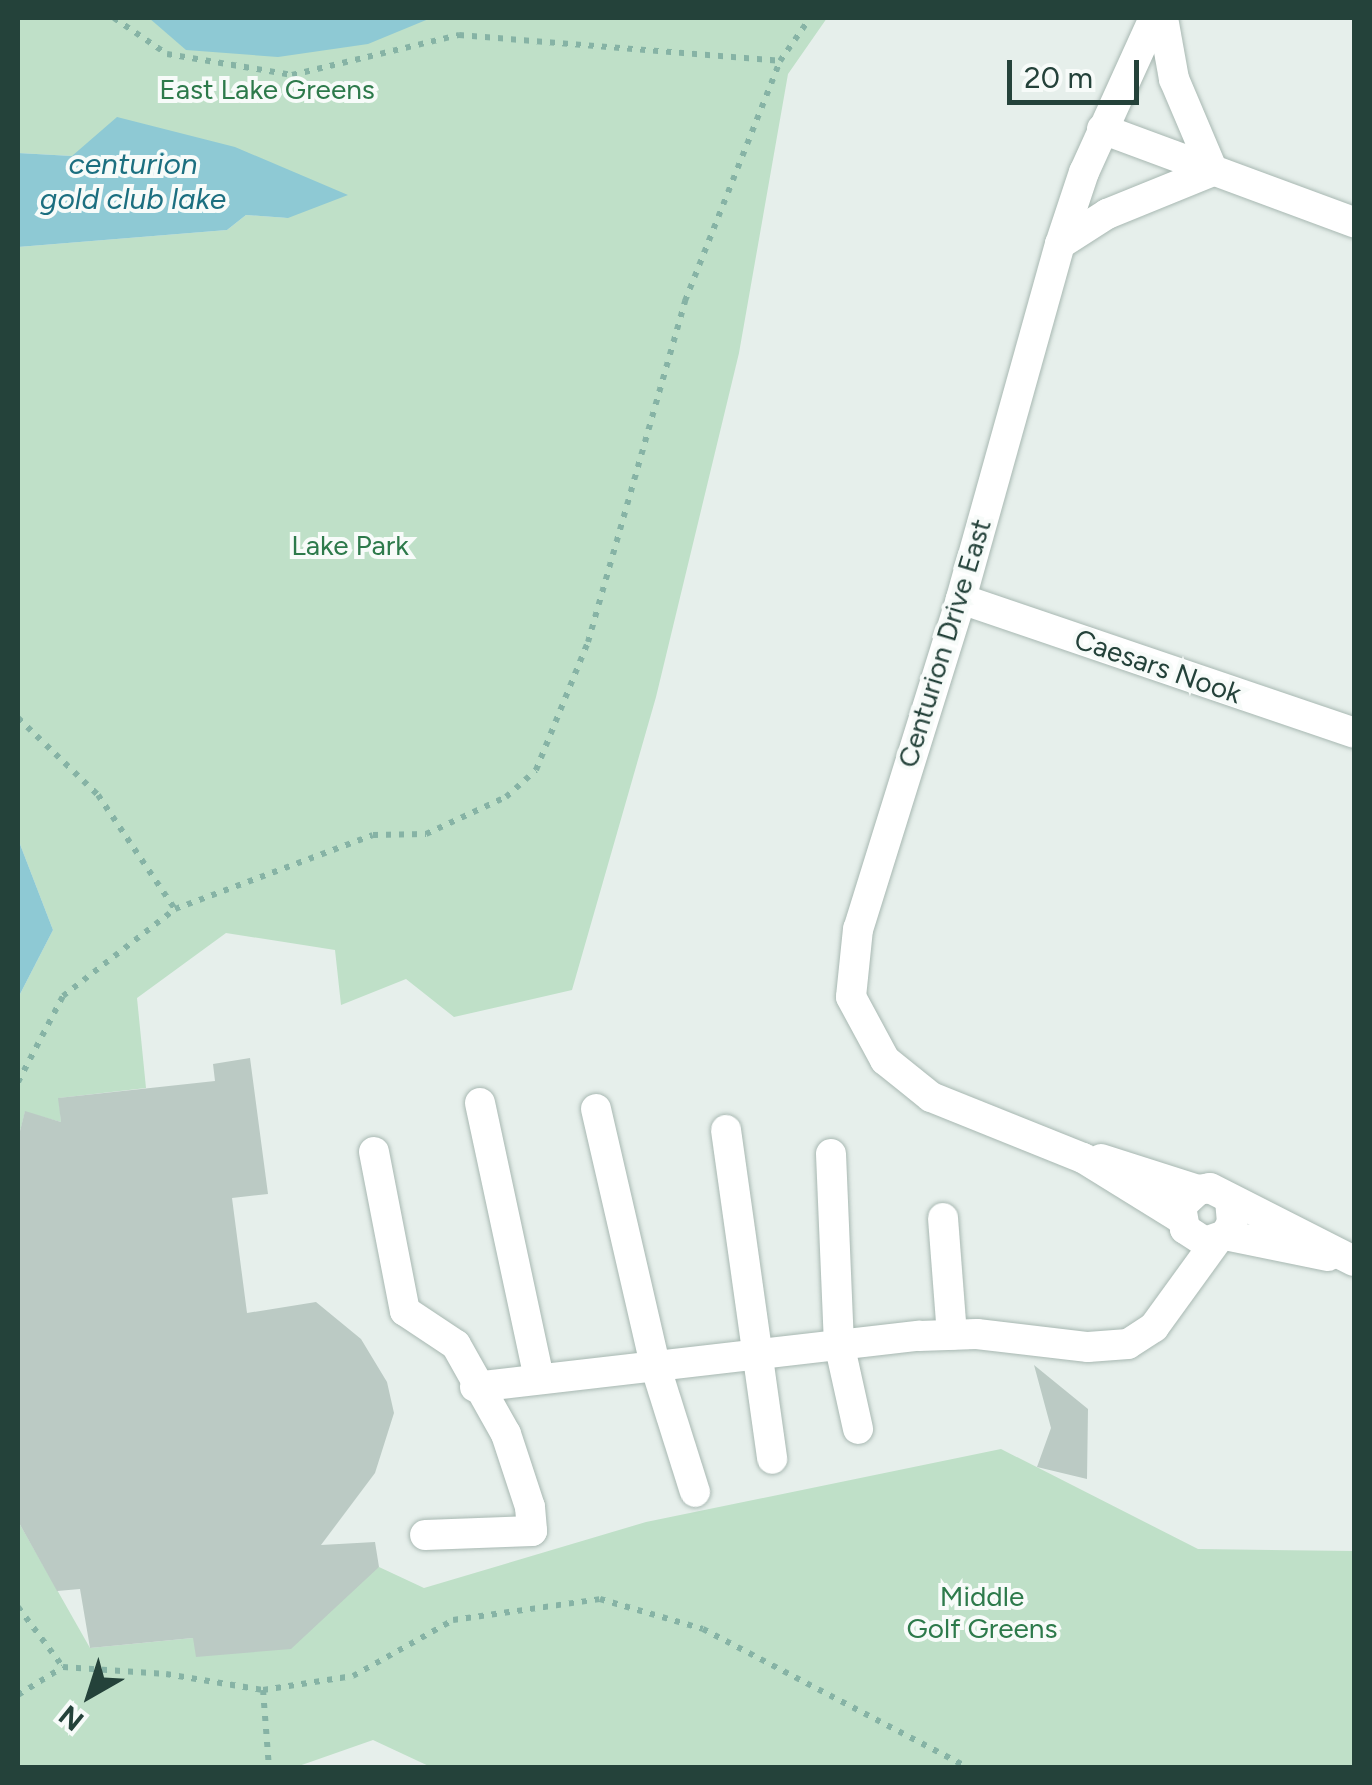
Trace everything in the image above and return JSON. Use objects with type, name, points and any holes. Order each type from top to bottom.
[{"type":"street","name":"Centurion Drive East","points":[[1154,18],[1102,129],[1060,244],[961,599],[858,929],[852,997],[864,1030],[909,1082],[1083,1158],[1183,1224],[1193,1238],[1221,1237],[1271,1249],[1350,1259]]},
{"type":"street","points":[[1162,18],[1174,79],[1212,171]]},
{"type":"street","points":[[1102,129],[1354,222]]},
{"type":"street","points":[[1060,244],[1107,214],[1212,171]]},
{"type":"street","name":"Caesars Nook","points":[[961,599],[1354,733]]},
{"type":"street","points":[[480,1103],[539,1379]]},
{"type":"street","points":[[596,1109],[655,1364],[696,1492]]},
{"type":"street","points":[[726,1130],[772,1459]]},
{"type":"street","points":[[374,1152],[404,1311],[456,1344],[475,1387],[506,1434],[532,1531],[425,1535]]},
{"type":"street","points":[[832,1154],[840,1343],[858,1429]]},
{"type":"street","name":"Centurion Drive East","points":[[1083,1158],[1116,1161],[1198,1190],[1221,1192],[1350,1259]]},
{"type":"street","points":[[1176,1292],[1183,1224],[1181,1206],[1198,1190]]},
{"type":"street","points":[[475,1387],[756,1352],[952,1335],[1088,1348],[1128,1344],[1154,1326],[1232,1223],[1230,1200]]},
{"type":"street","points":[[943,1218],[952,1335]]},
{"type":"path","points":[[114,18],[167,54],[292,75],[459,35],[780,61]]},
{"type":"path","points":[[18,1082],[63,996],[176,909],[373,835],[426,834],[506,797],[536,770],[588,642],[685,301],[780,61],[810,18]]},
{"type":"path","points":[[18,718],[98,795],[176,909]]},
{"type":"path","points":[[18,1695],[63,1667],[166,1674],[262,1690],[353,1676],[453,1620],[600,1599],[702,1629],[968,1768]]},
{"type":"path","points":[[18,1606],[63,1667]]},
{"type":"path","points":[[262,1690],[269,1768]]},
{"type":"green space","name":"Lake Park","points":[[18,18],[827,18],[788,74],[739,353],[656,697],[572,990],[454,1017],[406,979],[341,1005],[335,950],[226,933],[137,998],[146,1088],[59,1098],[61,1122],[25,1112],[18,1139],[18,998],[53,930],[18,839],[18,247],[227,230],[246,215],[288,218],[72,156],[18,153]]},
{"type":"green space","name":"Middle Golf Greens","points":[[1001,1449],[1198,1549],[1354,1551],[1354,1767],[433,1768],[373,1740],[296,1767],[18,1767],[18,1521],[90,1648],[193,1638],[379,1567],[424,1588],[646,1522]]},
{"type":"water","points":[[149,18],[431,18],[368,44],[278,57],[186,50]]},
{"type":"water","name":"centurion gold club lake","points":[[117,117],[235,147],[348,195],[288,218],[246,215],[227,230],[18,247],[18,153],[72,156]]},
{"type":"water","points":[[18,839],[53,930],[18,998]]},
{"type":"building","points":[[250,1058],[268,1194],[232,1198],[247,1313],[316,1302],[361,1339],[387,1382],[394,1413],[375,1473],[321,1545],[375,1542],[379,1567],[291,1649],[196,1657],[193,1638],[90,1648],[80,1589],[57,1591],[18,1521],[18,1139],[25,1111],[61,1122],[58,1098],[215,1081],[213,1064]]},
{"type":"building","points":[[1034,1365],[1088,1409],[1087,1479],[1037,1467],[1051,1428]]},
{"type":"park label","name":"East Lake Greens","points":[[267,89]]}]
